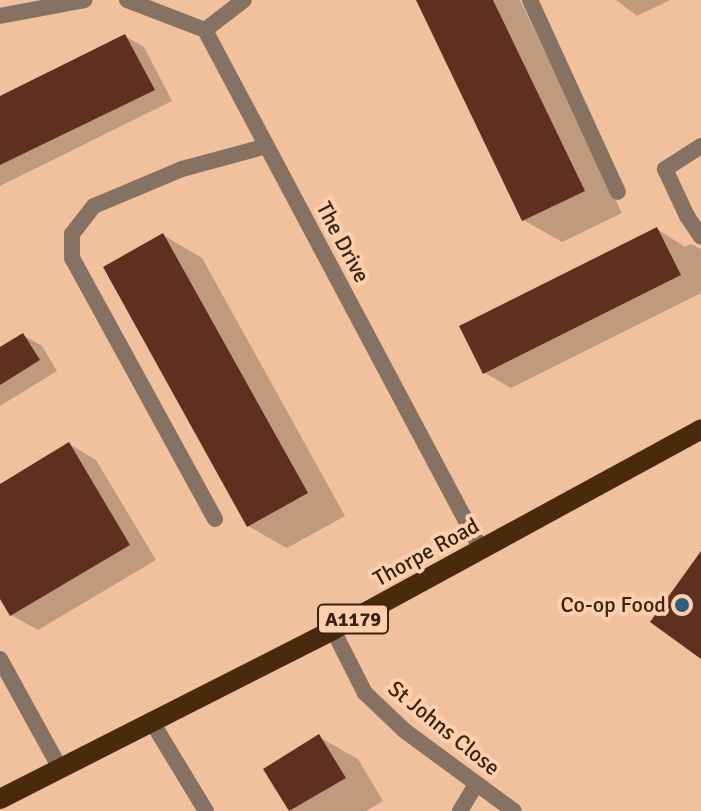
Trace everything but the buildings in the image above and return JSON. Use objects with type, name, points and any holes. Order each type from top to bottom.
[{"type":"main road","name":"Thorpe Road","points":[[0,799],[333,630],[701,429]]},
{"type":"street","points":[[0,16],[85,0]]},
{"type":"street","points":[[127,0],[205,30],[244,0]]},
{"type":"street","points":[[530,0],[618,192]]},
{"type":"street","name":"The Drive","points":[[205,30],[481,549]]},
{"type":"street","points":[[215,519],[72,258],[72,234],[94,206],[182,169],[267,146]]},
{"type":"street","points":[[701,146],[665,169],[687,216],[701,237]]},
{"type":"street","name":"St Johns Close","points":[[333,630],[365,693],[405,731],[514,811]]},
{"type":"street","points":[[0,659],[60,768]]},
{"type":"street","points":[[152,722],[206,811]]},
{"type":"street","points":[[460,811],[476,784]]},
{"type":"place","name":"Co-op Food","points":[[682,605]]}]
